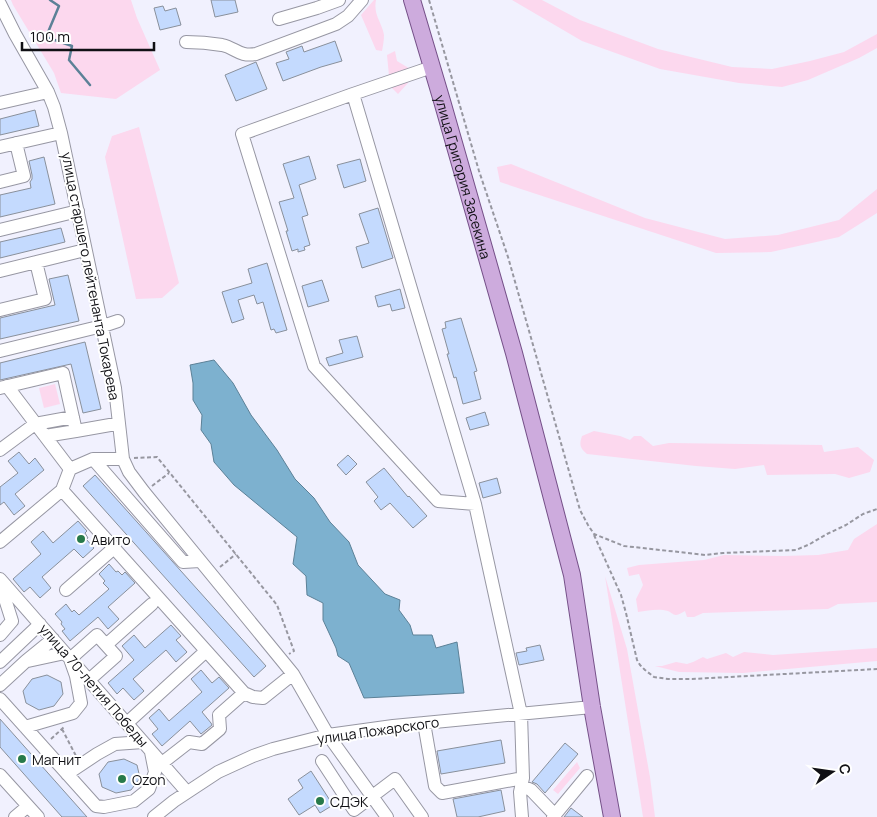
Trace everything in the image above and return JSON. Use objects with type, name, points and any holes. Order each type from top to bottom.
[{"type":"main road","name":"улица Григория Засекина","points":[[412,0],[514,353],[572,575],[592,707],[612,817]]},
{"type":"street","points":[[279,19],[339,0]]},
{"type":"street","points":[[186,42],[201,42],[224,46],[247,56],[256,54],[336,24],[348,16],[362,0]]},
{"type":"street","name":"улица старшего лейтенанта Токарева","points":[[0,4],[54,107],[61,132],[115,388],[123,459],[129,472],[293,674],[328,735],[387,817]]},
{"type":"street","points":[[432,67],[242,134],[314,366],[438,501],[475,504]]},
{"type":"street","points":[[353,94],[475,504],[521,714],[523,782],[520,792],[522,817]]},
{"type":"street","points":[[0,103],[47,95]]},
{"type":"street","points":[[0,147],[61,132]]},
{"type":"street","points":[[0,182],[24,176],[16,143]]},
{"type":"street","points":[[0,230],[78,211]]},
{"type":"street","points":[[0,271],[81,251]]},
{"type":"street","points":[[0,310],[45,299],[36,262]]},
{"type":"street","points":[[0,350],[118,321]]},
{"type":"street","points":[[70,469],[45,436],[3,387],[62,373],[76,430]]},
{"type":"street","points":[[0,450],[35,424],[73,417]]},
{"type":"street","points":[[45,436],[110,425],[119,426]]},
{"type":"street","points":[[93,459],[183,562],[200,561]]},
{"type":"street","points":[[0,542],[62,490],[70,469],[93,459],[123,459]]},
{"type":"street","points":[[62,490],[244,693],[253,697],[263,698],[293,674]]},
{"type":"street","points":[[66,590],[114,548]]},
{"type":"street","name":"улица 70-летия Победы","points":[[0,579],[187,792]]},
{"type":"street","points":[[0,583],[12,621],[0,635]]},
{"type":"street","points":[[106,645],[152,604]]},
{"type":"street","points":[[0,662],[40,624]]},
{"type":"street","points":[[26,662],[68,656],[97,635],[116,656],[89,680]]},
{"type":"street","points":[[0,685],[53,639]]},
{"type":"street","points":[[126,723],[206,651]]},
{"type":"street","points":[[25,727],[73,713],[81,703],[76,676],[68,656]]},
{"type":"street","points":[[162,763],[189,742],[202,744],[220,729],[219,715],[244,693]]},
{"type":"street","points":[[0,699],[66,774],[96,806],[104,807],[134,801],[149,789],[155,772],[147,746],[115,744],[66,774]]},
{"type":"street","name":"улица Пожарского","points":[[154,817],[218,772],[253,756],[328,735],[367,729],[592,707]]},
{"type":"street","points":[[424,724],[436,786],[442,792],[523,782]]},
{"type":"street","points":[[322,761],[354,810],[395,779],[422,817]]},
{"type":"street","points":[[0,775],[38,817]]},
{"type":"street","points":[[523,782],[554,816],[587,776]]},
{"type":"street","points":[[15,817],[28,806]]},
{"type":"path","points":[[429,0],[479,171],[508,257],[580,510],[594,534],[621,595],[637,660],[654,677],[668,679],[877,669]]},
{"type":"path","points":[[123,459],[157,457],[277,605],[294,651],[282,661]]},
{"type":"path","points":[[144,492],[170,472]]},
{"type":"path","points":[[594,534],[624,546],[706,555],[796,550],[846,525],[863,514],[877,509]]},
{"type":"path","points":[[211,574],[236,554]]},
{"type":"path","points":[[56,718],[80,765]]},
{"type":"shaded area","points":[[11,0],[131,0],[160,70],[116,99],[61,93],[54,73]]},
{"type":"shaded area","points":[[376,0],[376,10],[384,35],[382,51],[376,50],[361,15]]},
{"type":"shaded area","points":[[512,0],[542,0],[580,20],[658,49],[732,67],[772,69],[810,61],[844,52],[877,34],[877,48],[808,80],[782,87],[739,83],[660,69],[582,41]]},
{"type":"shaded area","points":[[395,51],[397,61],[412,70],[408,83],[398,94],[390,86],[387,55]]},
{"type":"shaded area","points":[[139,127],[179,283],[162,298],[136,299],[105,157],[112,136]]},
{"type":"shaded area","points":[[511,164],[645,218],[725,239],[778,235],[839,220],[877,189],[877,213],[839,237],[771,252],[716,253],[500,182],[497,167]]},
{"type":"shaded area","points":[[55,384],[60,404],[44,408],[39,388]]},
{"type":"shaded area","points":[[594,431],[630,440],[634,436],[641,436],[653,446],[669,443],[822,445],[824,452],[858,447],[874,460],[870,472],[849,478],[835,474],[767,475],[764,465],[735,469],[587,454],[581,446],[582,436]]},
{"type":"shaded area","points":[[877,524],[877,602],[838,604],[828,609],[703,613],[694,617],[687,617],[685,611],[677,615],[660,610],[638,612],[636,599],[643,585],[639,574],[629,576],[627,568],[639,565],[704,560],[724,555],[818,555],[848,550],[854,539]]},
{"type":"shaded area","points":[[605,576],[627,649],[650,777],[655,817],[643,817]]},
{"type":"shaded area","points":[[877,648],[877,661],[743,673],[679,672],[655,666],[676,662],[687,664],[703,657],[707,659],[726,653],[733,657],[744,652],[773,655]]},
{"type":"shaded area","points":[[577,762],[580,768],[558,794],[553,790]]},
{"type":"water","points":[[214,360],[233,383],[251,415],[277,450],[295,479],[314,498],[330,522],[349,542],[358,565],[385,594],[400,600],[399,610],[410,625],[413,635],[432,635],[436,648],[457,642],[464,693],[364,698],[349,663],[338,656],[323,620],[323,603],[307,595],[306,576],[293,564],[297,537],[234,485],[214,462],[211,444],[201,430],[202,415],[193,400],[190,365]]},
{"type":"building","points":[[211,0],[235,0],[238,12],[215,17]]},
{"type":"building","points":[[163,6],[165,11],[176,8],[181,25],[160,30],[154,8]]},
{"type":"building","points":[[335,41],[342,61],[283,81],[276,63],[289,59],[286,52],[302,46],[304,52]]},
{"type":"building","points":[[256,62],[267,89],[236,101],[225,75]]},
{"type":"building","points":[[35,110],[39,126],[0,135],[0,119]]},
{"type":"building","points":[[309,156],[316,179],[299,185],[308,215],[302,217],[310,245],[304,247],[305,250],[298,252],[298,249],[292,251],[279,202],[294,198],[283,164]]},
{"type":"building","points":[[44,157],[55,204],[0,217],[0,195],[31,188],[32,175],[29,161]]},
{"type":"building","points":[[360,159],[366,181],[344,188],[337,165]]},
{"type":"building","points":[[378,208],[393,258],[362,268],[356,247],[369,243],[359,214]]},
{"type":"building","points":[[61,228],[65,242],[0,258],[0,242]]},
{"type":"building","points":[[267,263],[287,330],[276,333],[274,329],[271,330],[263,302],[257,304],[254,295],[238,300],[244,319],[232,323],[222,292],[252,283],[248,269]]},
{"type":"building","points":[[68,275],[79,321],[0,339],[0,318],[55,305],[49,279]]},
{"type":"building","points":[[322,280],[329,301],[308,307],[302,286]]},
{"type":"building","points":[[400,289],[405,308],[392,311],[390,304],[378,307],[375,296]]},
{"type":"building","points":[[461,318],[477,371],[474,372],[481,399],[463,404],[456,377],[454,378],[447,354],[449,354],[442,329],[446,328],[445,322]]},
{"type":"building","points":[[357,336],[363,357],[329,366],[326,358],[343,353],[339,340]]},
{"type":"building","points":[[85,342],[101,409],[83,413],[71,364],[0,380],[0,363]]},
{"type":"building","points":[[485,412],[489,425],[470,430],[466,418]]},
{"type":"building","points":[[19,452],[29,464],[35,458],[44,470],[15,494],[25,506],[14,515],[4,502],[0,505],[0,487],[18,473],[8,461]]},
{"type":"building","points":[[348,455],[357,464],[346,475],[337,465]]},
{"type":"building","points":[[384,468],[427,516],[413,528],[390,503],[381,510],[374,501],[378,497],[366,482]]},
{"type":"building","points":[[95,475],[266,666],[254,677],[83,486]]},
{"type":"building","points":[[497,478],[501,493],[483,498],[479,483]]},
{"type":"building","points":[[78,521],[87,531],[85,533],[88,538],[86,539],[94,548],[83,558],[74,549],[42,577],[51,588],[40,598],[30,587],[24,592],[13,579],[41,554],[31,542],[43,531],[53,543]]},
{"type":"building","points":[[109,564],[116,572],[118,571],[122,575],[125,572],[135,583],[108,607],[119,619],[108,629],[98,617],[70,641],[62,631],[65,629],[61,624],[62,622],[55,614],[66,604],[72,612],[74,610],[79,615],[109,589],[103,583],[105,581],[99,574]]},
{"type":"building","points":[[171,625],[181,636],[176,640],[187,652],[176,662],[166,650],[133,679],[144,691],[134,700],[123,688],[117,694],[108,683],[134,660],[122,646],[134,635],[145,648]]},
{"type":"building","points":[[540,645],[544,660],[519,665],[516,653],[527,651],[526,648]]},
{"type":"building","points":[[201,670],[212,683],[219,677],[229,688],[202,712],[212,725],[201,734],[190,721],[162,746],[152,734],[158,729],[149,718],[159,709],[169,721],[202,692],[191,679]]},
{"type":"building","points":[[47,675],[61,682],[63,694],[54,706],[39,710],[26,703],[23,691],[32,679]]},
{"type":"building","points":[[0,719],[87,817],[62,817],[0,747]]},
{"type":"building","points":[[501,740],[505,763],[441,774],[437,751]]},
{"type":"building","points":[[565,743],[578,754],[545,793],[537,784],[532,782]]},
{"type":"building","points":[[124,759],[137,765],[140,778],[131,790],[116,793],[102,787],[99,774],[108,762]]},
{"type":"building","points":[[311,771],[333,805],[320,813],[315,805],[299,815],[288,799],[303,788],[298,780]]},
{"type":"building","points":[[501,790],[505,811],[478,817],[457,817],[453,799]]},
{"type":"building","points":[[571,808],[583,817],[564,817]]},
{"type":"waterway","points":[[50,0],[59,6],[46,37],[72,46],[69,60],[90,85]]},
{"type":"place","name":"Авито","points":[[81,539]]},
{"type":"place","name":"Магнит","points":[[22,759]]},
{"type":"place","name":"Ozon","points":[[122,779]]},
{"type":"place","name":"СДЭК","points":[[320,801]]}]
